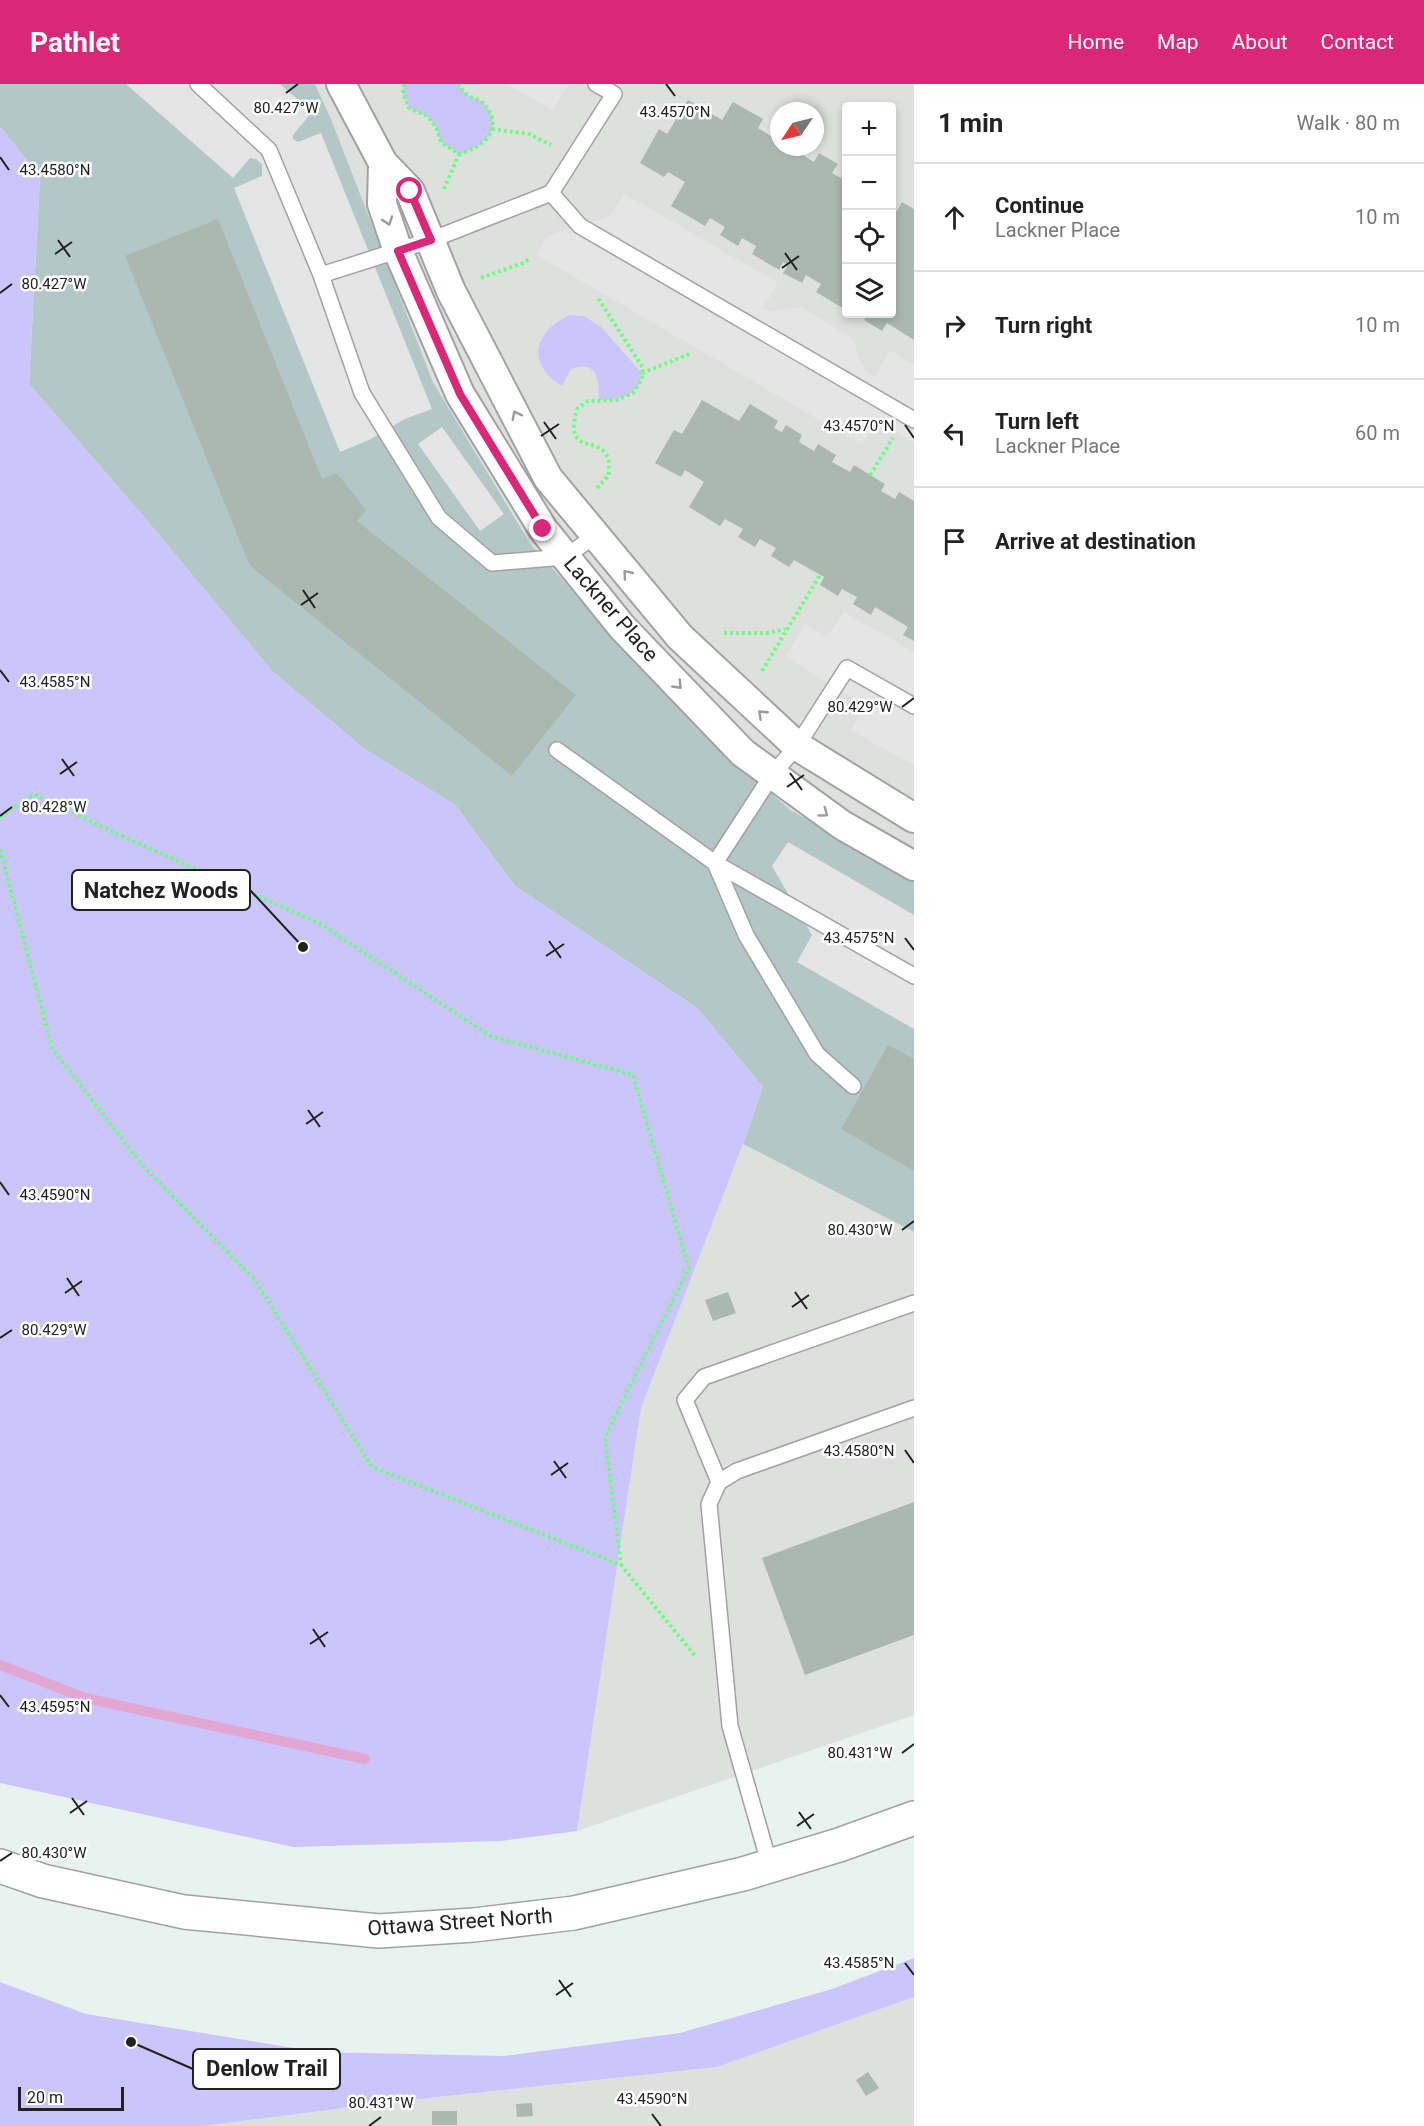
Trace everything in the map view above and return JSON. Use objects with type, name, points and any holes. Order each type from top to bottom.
[{"type":"street","name":"Lackner Place","points":[[341,84],[383,163],[410,191],[451,291],[548,478],[680,637],[797,746],[914,818]]},
{"type":"street","name":"Lackner Place","points":[[383,163],[382,204],[398,251],[460,394],[543,529],[622,627],[743,753],[842,825],[914,866]]},
{"type":"street","name":"Ottawa Street North","points":[[0,1866],[43,1881],[184,1912],[379,1931],[474,1925],[574,1913],[770,1866],[839,1845],[914,1818]]},
{"type":"lane","points":[[198,84],[269,150],[321,275],[362,393],[439,518],[492,563],[565,557],[596,536]]},
{"type":"lane","points":[[321,275],[431,240],[550,193],[614,94],[596,84]]},
{"type":"lane","points":[[550,193],[580,226],[910,418]]},
{"type":"lane","points":[[715,863],[772,775],[797,746],[847,668],[914,706]]},
{"type":"lane","points":[[557,750],[715,863],[914,976]]},
{"type":"lane","points":[[715,863],[746,935],[817,1054],[853,1086]]},
{"type":"lane","points":[[719,1482],[685,1400],[704,1377],[914,1302]]},
{"type":"lane","points":[[770,1866],[730,1726],[709,1504],[719,1482],[737,1471],[914,1408]]},
{"type":"path","points":[[404,84],[403,94],[409,108],[427,116],[436,127],[441,142],[459,154],[474,150],[487,140],[492,129],[491,114],[483,102],[466,95],[459,84]]},
{"type":"path","points":[[492,129],[529,134],[558,148]]},
{"type":"path","points":[[444,189],[459,154]]},
{"type":"path","points":[[481,278],[531,258]]},
{"type":"path","points":[[571,506],[596,488],[609,475],[609,457],[603,451],[579,441],[574,433],[573,422],[577,409],[588,401],[617,400],[633,393],[642,379],[643,368],[598,298]]},
{"type":"path","points":[[642,373],[692,353]]},
{"type":"path","points":[[870,476],[910,418]]},
{"type":"path","points":[[760,674],[820,575]]},
{"type":"path","points":[[695,651],[717,632],[767,633],[786,628]]},
{"type":"path","points":[[0,817],[34,794],[117,834],[321,924],[490,1035],[633,1075],[689,1268],[604,1437],[621,1565]]},
{"type":"path","points":[[0,849],[52,1048],[143,1166],[255,1280],[372,1467],[621,1565],[727,1694]]},
{"type":"shaded area","points":[[0,84],[315,84],[331,119],[433,382],[531,545],[686,714],[790,810],[914,876],[914,1232],[743,1144],[763,1087],[697,1008],[515,886],[455,805],[363,748],[272,671],[144,517],[29,384],[40,176],[0,127]]},
{"type":"shaded area","points":[[126,84],[280,84],[312,112],[293,135],[293,139],[298,142],[321,133],[432,409],[405,419],[369,440],[340,452],[234,188],[262,176],[262,164],[250,158],[233,178]]},
{"type":"shaded area","points":[[315,84],[914,84],[914,876],[790,810],[686,714],[531,545],[433,382],[331,119]]},
{"type":"shaded area","points":[[404,84],[459,84],[467,94],[482,102],[490,113],[493,121],[489,136],[476,147],[459,154],[441,142],[436,127],[427,116],[409,108],[403,94]]},
{"type":"shaded area","points":[[506,84],[571,84],[567,86],[553,110]]},
{"type":"shaded area","points":[[0,127],[40,176],[29,384],[144,517],[272,671],[363,748],[455,805],[515,886],[697,1008],[763,1087],[641,1408],[577,1831],[501,1841],[293,1847],[0,1783]]},
{"type":"shaded area","points":[[625,194],[778,283],[763,308],[767,311],[801,307],[852,338],[865,371],[875,377],[890,351],[914,365],[914,443],[877,421],[862,445],[537,255],[547,236],[610,216]]},
{"type":"shaded area","points":[[570,315],[584,316],[601,327],[642,373],[633,392],[621,398],[599,400],[595,373],[587,367],[571,369],[562,386],[550,377],[539,358],[542,339],[548,330]]},
{"type":"shaded area","points":[[442,427],[504,514],[480,531],[418,444]]},
{"type":"shaded area","points":[[844,612],[914,652],[914,765],[850,730],[865,703],[854,699],[786,657],[805,624],[827,636]]},
{"type":"shaded area","points":[[788,842],[914,915],[914,1029],[797,962],[812,935],[772,866]]},
{"type":"shaded area","points":[[743,1144],[914,1232],[914,1715],[577,1831],[641,1408]]},
{"type":"shaded area","points":[[914,1958],[914,1997],[717,2067],[391,2102],[203,2126],[0,2126],[0,1982],[86,2014],[319,2052],[504,2056],[680,2033],[832,1989]]},
{"type":"shaded area","points":[[914,1997],[914,2126],[203,2126],[391,2102],[717,2067]]},
{"type":"building","points":[[688,100],[722,120],[733,102],[763,119],[758,128],[770,135],[770,156],[804,156],[814,162],[817,156],[824,156],[838,164],[832,173],[842,179],[842,308],[816,292],[821,284],[806,275],[802,283],[783,273],[788,265],[783,262],[779,270],[752,254],[756,246],[742,238],[738,246],[720,235],[725,227],[710,218],[705,226],[671,206],[685,182],[668,172],[664,177],[640,163],[659,129],[667,134]]},
{"type":"building","points":[[902,202],[914,209],[914,340],[887,323],[882,331],[864,320],[865,318],[896,318],[897,211]]},
{"type":"building","points":[[218,219],[322,479],[337,473],[366,510],[357,521],[576,695],[512,776],[250,566],[125,256]]},
{"type":"building","points":[[702,400],[739,421],[750,404],[778,421],[774,428],[782,432],[786,425],[802,435],[799,442],[814,451],[818,444],[836,455],[832,462],[850,472],[854,465],[885,484],[881,491],[895,499],[899,492],[914,501],[914,641],[903,635],[908,627],[875,607],[871,615],[853,604],[857,597],[842,589],[838,596],[820,585],[824,577],[794,560],[789,567],[771,556],[776,548],[760,539],[755,547],[738,537],[743,529],[725,519],[720,526],[689,507],[704,482],[685,470],[681,477],[655,463],[674,430],[682,434]]},
{"type":"building","points":[[888,1045],[914,1059],[914,1171],[841,1129]]},
{"type":"building","points":[[728,1292],[736,1313],[713,1321],[705,1300]]},
{"type":"building","points":[[914,1502],[914,1635],[805,1675],[762,1558]]},
{"type":"building","points":[[868,2072],[879,2088],[866,2096],[856,2080]]},
{"type":"building","points":[[532,2103],[533,2116],[517,2117],[516,2104]]},
{"type":"building","points":[[432,2111],[457,2111],[457,2125],[432,2125]]},
{"type":"waterway","points":[[0,1665],[85,1698],[365,1759]]},
{"type":"place","name":"Natchez Woods","points":[[303,947]]},
{"type":"place","name":"Denlow Trail","points":[[131,2042]]},
{"type":"route","points":[[410,191],[431,240],[398,251],[460,394],[543,529]]}]
